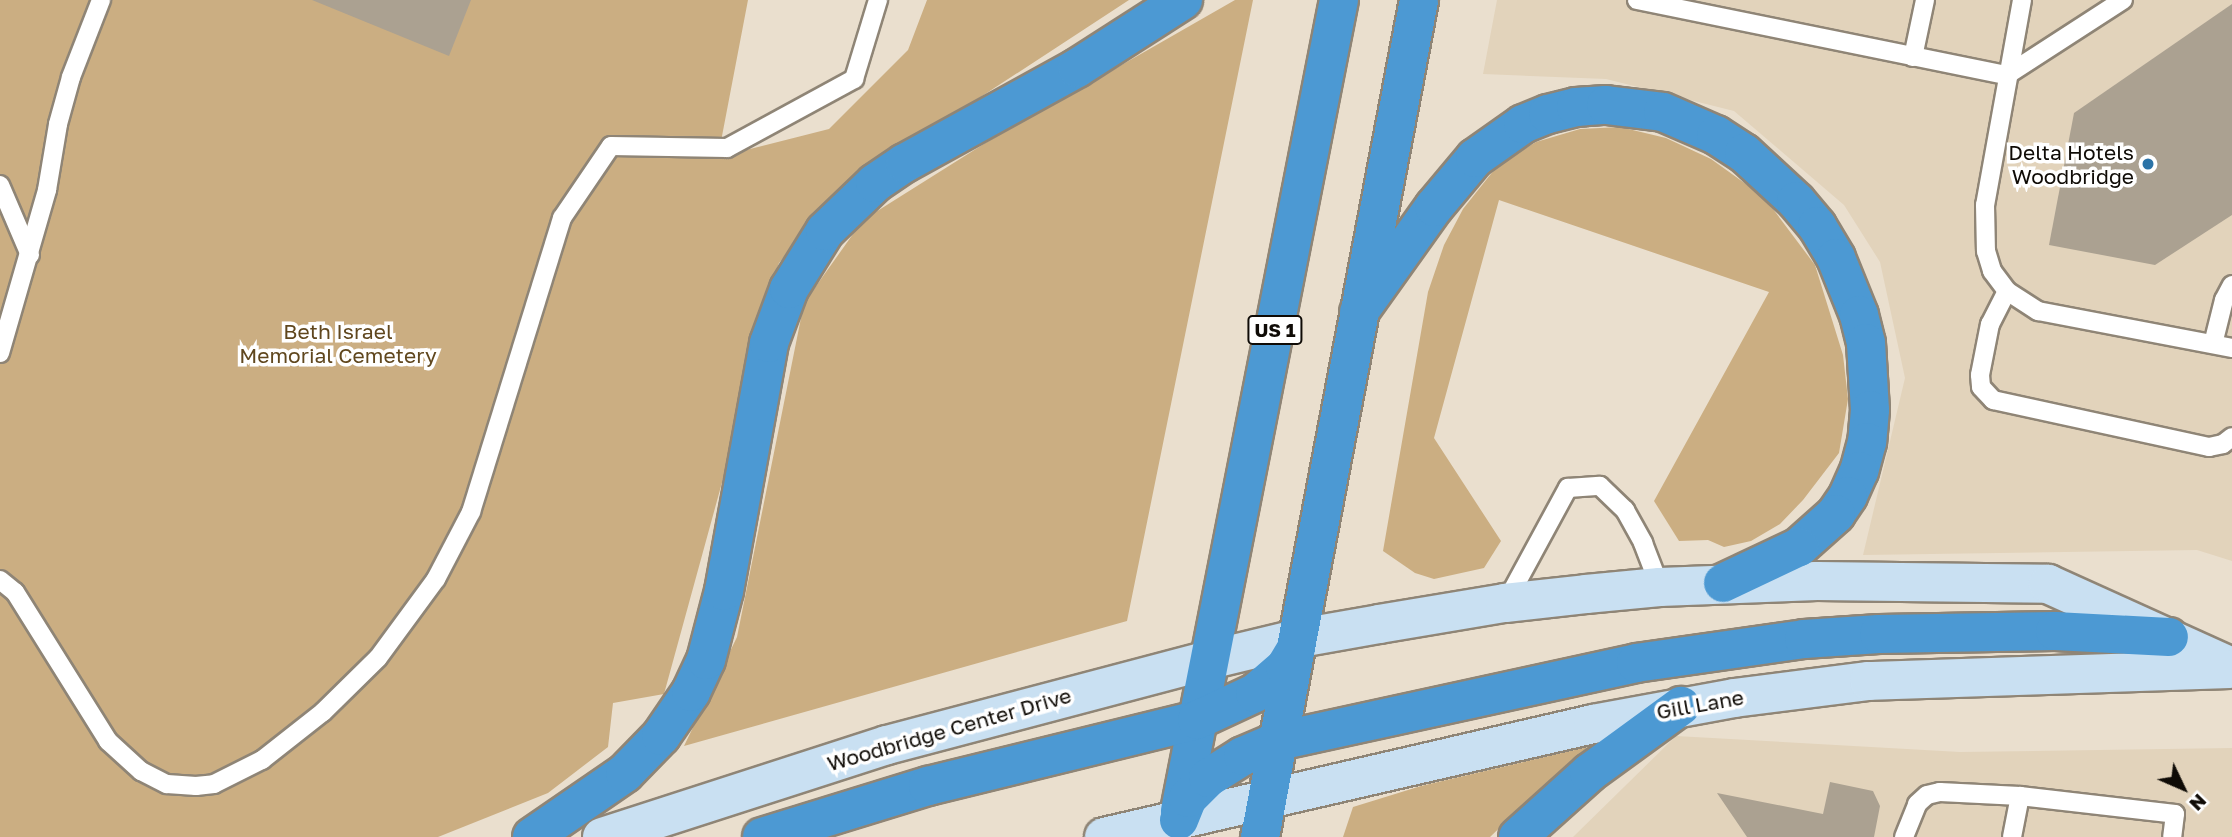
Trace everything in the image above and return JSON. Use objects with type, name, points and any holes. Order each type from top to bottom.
[{"type":"highway","points":[[532,837],[625,773],[661,736],[691,692],[706,660],[724,591],[769,343],[789,289],[825,231],[848,206],[905,163],[1077,68],[1183,0]]},
{"type":"highway","name":"US 1","points":[[1177,828],[1339,0]]},
{"type":"highway","points":[[1260,837],[1300,638],[1419,0]]},
{"type":"highway","points":[[1359,312],[1454,181],[1475,158],[1523,124],[1576,107],[1633,106],[1663,112],[1690,122],[1744,153],[1796,201],[1817,226],[1836,258],[1866,343],[1870,410],[1867,442],[1859,471],[1836,514],[1800,547],[1723,583]]},
{"type":"highway","points":[[1177,828],[1188,798],[1208,778],[1243,755],[1279,741],[1636,663],[1804,639],[1993,632],[2169,637]]},
{"type":"highway","points":[[762,837],[929,786],[1197,719],[1255,693],[1271,681],[1285,667],[1300,638]]},
{"type":"highway","points":[[1518,837],[1589,773],[1681,706]]},
{"type":"street","name":"Gill Lane","points":[[1300,638],[1505,603],[1660,586],[1817,581],[2048,584],[2232,668]]},
{"type":"street","name":"Woodbridge Center Drive","points":[[602,837],[887,745],[1300,638]]},
{"type":"street","name":"Gill Lane","points":[[1177,828],[1268,798],[1681,706],[1806,687],[1869,681],[2232,668]]},
{"type":"street","points":[[1104,837],[1177,828]]},
{"type":"lane","points":[[0,353],[30,255],[71,77],[101,0]]},
{"type":"lane","points":[[0,580],[15,592],[108,741],[141,771],[167,784],[205,785],[240,773],[262,760],[323,712],[379,658],[436,579],[471,512],[562,218],[611,146],[727,148],[854,79],[878,0]]},
{"type":"lane","points":[[1637,0],[2007,75],[2123,0]]},
{"type":"lane","points":[[1913,57],[1925,0]]},
{"type":"lane","points":[[2022,0],[1985,205],[1986,251],[1992,271],[2007,291],[2038,311],[2232,348]]},
{"type":"lane","points":[[0,186],[30,255]]},
{"type":"lane","points":[[2213,344],[2224,300],[2232,285]]},
{"type":"lane","points":[[2007,291],[1990,324],[1980,375],[1981,387],[1993,400],[2209,447],[2223,444],[2232,437]]},
{"type":"lane","points":[[1505,603],[1568,488],[1600,486],[1625,510],[1643,543],[1660,586]]},
{"type":"lane","points":[[1904,837],[1910,815],[1927,795],[1940,792],[2020,796],[2175,814],[2172,837]]},
{"type":"lane","points":[[2012,837],[2020,796]]},
{"type":"shaded area","points":[[1497,0],[2232,0],[2232,561],[2197,550],[1863,555],[1905,378],[1880,262],[1844,205],[1734,111],[1606,79],[1483,74]]},
{"type":"shaded area","points":[[1676,736],[1960,752],[2232,748],[2232,837],[1573,837]]},
{"type":"green space","name":"Beth Israel Memorial Cemetery","points":[[0,0],[748,0],[718,157],[829,129],[908,50],[927,0],[1129,0],[843,187],[779,263],[746,352],[729,457],[664,694],[613,703],[608,747],[548,793],[438,837],[0,837]]},
{"type":"green space","points":[[1235,0],[1253,0],[1127,621],[684,746],[737,637],[804,303],[863,220],[987,142]]},
{"type":"green space","points":[[1620,127],[1666,138],[1711,159],[1764,197],[1815,265],[1843,355],[1848,399],[1839,453],[1803,500],[1780,524],[1751,541],[1724,547],[1708,540],[1679,541],[1654,501],[1769,292],[1499,200],[1434,438],[1501,541],[1484,568],[1434,579],[1415,573],[1383,551],[1428,292],[1444,245],[1463,209],[1498,165],[1536,142],[1580,129]]},
{"type":"green space","points":[[1596,745],[1536,793],[1490,837],[1343,837],[1353,807],[1421,786]]},
{"type":"building","points":[[312,0],[471,0],[449,56]]},
{"type":"building","name":"Delta Hotels Woodbridge","points":[[2232,4],[2232,215],[2155,265],[2049,245],[2074,113]]},
{"type":"building","points":[[1830,782],[1873,791],[1880,806],[1874,837],[1747,837],[1717,793],[1823,814]]},
{"type":"place","name":"Delta Hotels Woodbridge","points":[[2148,164]]}]
